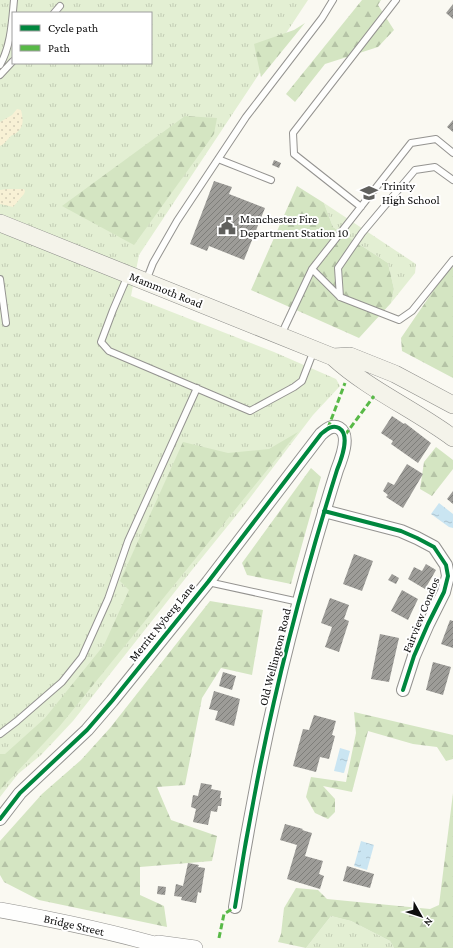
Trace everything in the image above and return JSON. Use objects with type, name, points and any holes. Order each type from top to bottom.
[{"type":"main road","name":"Mammoth Road","points":[[0,223],[333,357],[361,380],[422,416],[453,438]]},
{"type":"main road","name":"Mammoth Road","points":[[333,357],[350,356],[395,374],[453,405]]},
{"type":"street","name":"Old Wellington Road","points":[[235,907],[259,772],[281,671],[324,511],[341,460],[345,440],[345,435],[341,429],[336,427],[328,428]]},
{"type":"street","name":"Merritt Nyberg Lane","points":[[0,819],[20,793],[65,752],[97,718],[208,582],[315,441],[328,428]]},
{"type":"street","name":"Fairview Condos","points":[[324,511],[400,531],[417,538],[434,547],[446,565],[448,576],[444,592],[414,656],[403,690]]},
{"type":"street","name":"Bridge Street","points":[[0,910],[36,916],[168,948]]},
{"type":"street","name":"Bridge Street","points":[[147,942],[196,948]]},
{"type":"lane","points":[[12,12],[14,0]]},
{"type":"lane","points":[[145,282],[153,263],[177,222],[246,117],[322,18],[333,0]]},
{"type":"lane","points":[[360,207],[294,154],[293,133],[396,0]]},
{"type":"lane","points":[[55,12],[60,6]]},
{"type":"lane","points":[[0,65],[7,46],[12,13]]},
{"type":"lane","points":[[0,75],[12,62]]},
{"type":"lane","points":[[280,336],[312,269],[411,143],[436,139],[453,152]]},
{"type":"lane","points":[[218,159],[271,180]]},
{"type":"lane","points":[[340,298],[338,268],[362,233],[414,170],[436,167],[453,180]]},
{"type":"lane","points":[[312,269],[340,298],[399,320],[412,311],[453,260]]},
{"type":"lane","points":[[128,275],[101,342],[109,351],[250,411],[302,381],[314,349]]},
{"type":"lane","points":[[0,279],[6,322]]},
{"type":"lane","points":[[0,734],[62,682],[82,658],[108,599],[128,542],[197,388]]},
{"type":"lane","points":[[208,582],[300,602]]},
{"type":"green space","points":[[0,0],[308,0],[139,255],[131,296],[274,352],[336,379],[340,386],[313,415],[243,507],[73,721],[41,755],[18,774],[0,797]]},
{"type":"green space","points":[[362,0],[381,0],[378,5],[394,30],[378,47],[325,64],[295,102],[286,94]]},
{"type":"green space","points":[[305,23],[261,77],[254,44],[294,30]]},
{"type":"green space","points":[[185,116],[217,118],[214,134],[134,245],[62,206]]},
{"type":"green space","points":[[297,186],[324,203],[333,227],[388,263],[394,289],[391,303],[359,338],[251,290]]},
{"type":"green space","points":[[324,203],[416,264],[415,273],[391,303],[394,289],[388,263],[333,227]]},
{"type":"green space","points":[[453,267],[453,378],[402,351],[401,338],[446,272]]},
{"type":"green space","points":[[298,432],[59,727],[0,790],[0,754],[5,754],[45,718],[104,645],[129,590],[120,581],[183,442],[228,453],[269,449]]},
{"type":"green space","points":[[436,447],[453,460],[453,469],[432,496],[420,489],[424,462]]},
{"type":"green space","points":[[311,468],[321,477],[291,584],[247,575],[242,563]]},
{"type":"green space","points":[[210,601],[263,610],[252,675],[221,668],[202,698],[185,785],[157,787],[171,820],[217,836],[212,861],[140,867],[140,895],[164,906],[167,927],[39,900],[4,882],[0,875],[0,841],[42,794],[81,760],[110,728]]},
{"type":"green space","points":[[354,712],[453,735],[453,759],[446,761],[437,747],[413,744],[368,731],[352,792],[323,786],[335,799],[335,812],[328,819],[315,813],[306,797],[311,777],[346,782],[356,733]]},
{"type":"green space","points":[[453,793],[453,948],[394,948],[390,941],[351,921],[331,916],[306,948],[278,942],[281,934],[284,908],[296,888],[318,890],[327,899],[430,909],[439,905]]},
{"type":"green space","points":[[331,916],[351,921],[390,941],[394,948],[306,948]]},
{"type":"sand","points":[[17,109],[21,110],[23,120],[22,126],[15,134],[0,146],[0,122],[12,115]]},
{"type":"sand","points":[[24,189],[25,191],[13,207],[0,204],[0,190]]},
{"type":"water","points":[[439,503],[453,514],[453,528],[449,527],[431,514]]},
{"type":"water","points":[[340,748],[350,751],[344,773],[334,771]]},
{"type":"water","points":[[361,841],[374,845],[367,870],[354,866]]},
{"type":"building","points":[[453,4],[453,19],[446,13]]},
{"type":"building","points":[[453,120],[453,132],[447,127]]},
{"type":"building","points":[[274,160],[281,163],[279,168],[272,165]]},
{"type":"building","name":"Manchester Fire Department Station 10","points":[[214,181],[232,187],[229,194],[265,208],[244,260],[209,246],[207,251],[190,244]]},
{"type":"building","points":[[392,416],[404,424],[405,423],[431,443],[418,463],[391,444],[393,441],[381,433]]},
{"type":"building","points":[[407,464],[423,474],[403,508],[386,497],[388,495],[383,491],[388,482],[394,485]]},
{"type":"building","points":[[453,491],[453,504],[447,499]]},
{"type":"building","points":[[354,554],[373,561],[362,591],[343,584]]},
{"type":"building","points":[[426,564],[436,570],[425,589],[408,579],[414,567],[422,571]]},
{"type":"building","points":[[392,574],[399,578],[396,584],[388,580]]},
{"type":"building","points":[[402,590],[418,599],[408,620],[391,611]]},
{"type":"building","points":[[330,598],[349,605],[344,619],[349,621],[339,652],[325,647],[332,627],[321,623]]},
{"type":"building","points":[[450,620],[453,621],[453,648],[441,644]]},
{"type":"building","points":[[380,634],[399,638],[389,682],[371,679]]},
{"type":"building","points":[[433,662],[451,667],[443,695],[426,690]]},
{"type":"building","points":[[223,672],[236,676],[232,690],[219,686]]},
{"type":"building","points":[[214,691],[240,699],[234,726],[215,720],[218,711],[209,709]]},
{"type":"building","points":[[314,715],[336,721],[332,735],[335,736],[329,759],[320,757],[316,772],[293,766],[303,729],[309,730]]},
{"type":"building","points":[[201,783],[212,785],[211,789],[221,791],[221,806],[218,806],[217,812],[211,811],[208,825],[193,822],[196,809],[191,807],[193,795],[198,796]]},
{"type":"building","points":[[285,824],[312,833],[305,856],[323,861],[319,874],[324,876],[320,889],[287,879],[297,845],[280,840]]},
{"type":"building","points":[[188,863],[205,868],[201,893],[198,892],[196,903],[181,900],[182,897],[174,896],[176,884],[183,886]]},
{"type":"building","points":[[347,866],[374,874],[370,888],[343,881]]},
{"type":"building","points":[[158,886],[166,887],[165,895],[157,894]]},
{"type":"marked path","points":[[328,428],[345,383]]},
{"type":"marked path","points":[[345,435],[374,396]]},
{"type":"marked path","points":[[219,938],[224,914],[235,907]]},
{"type":"cycle path","points":[[0,819],[20,793],[87,730],[112,701],[208,582],[321,434],[329,428],[339,428],[343,431],[345,442],[344,448],[304,582],[284,658],[252,806],[235,907]]},
{"type":"cycle path","points":[[324,511],[401,531],[417,538],[434,547],[446,565],[448,576],[444,592],[414,656],[403,690]]},
{"type":"place","name":"Trinity High School","points":[[369,193]]},
{"type":"place","name":"Manchester Fire Department Station 10","points":[[227,226]]}]
